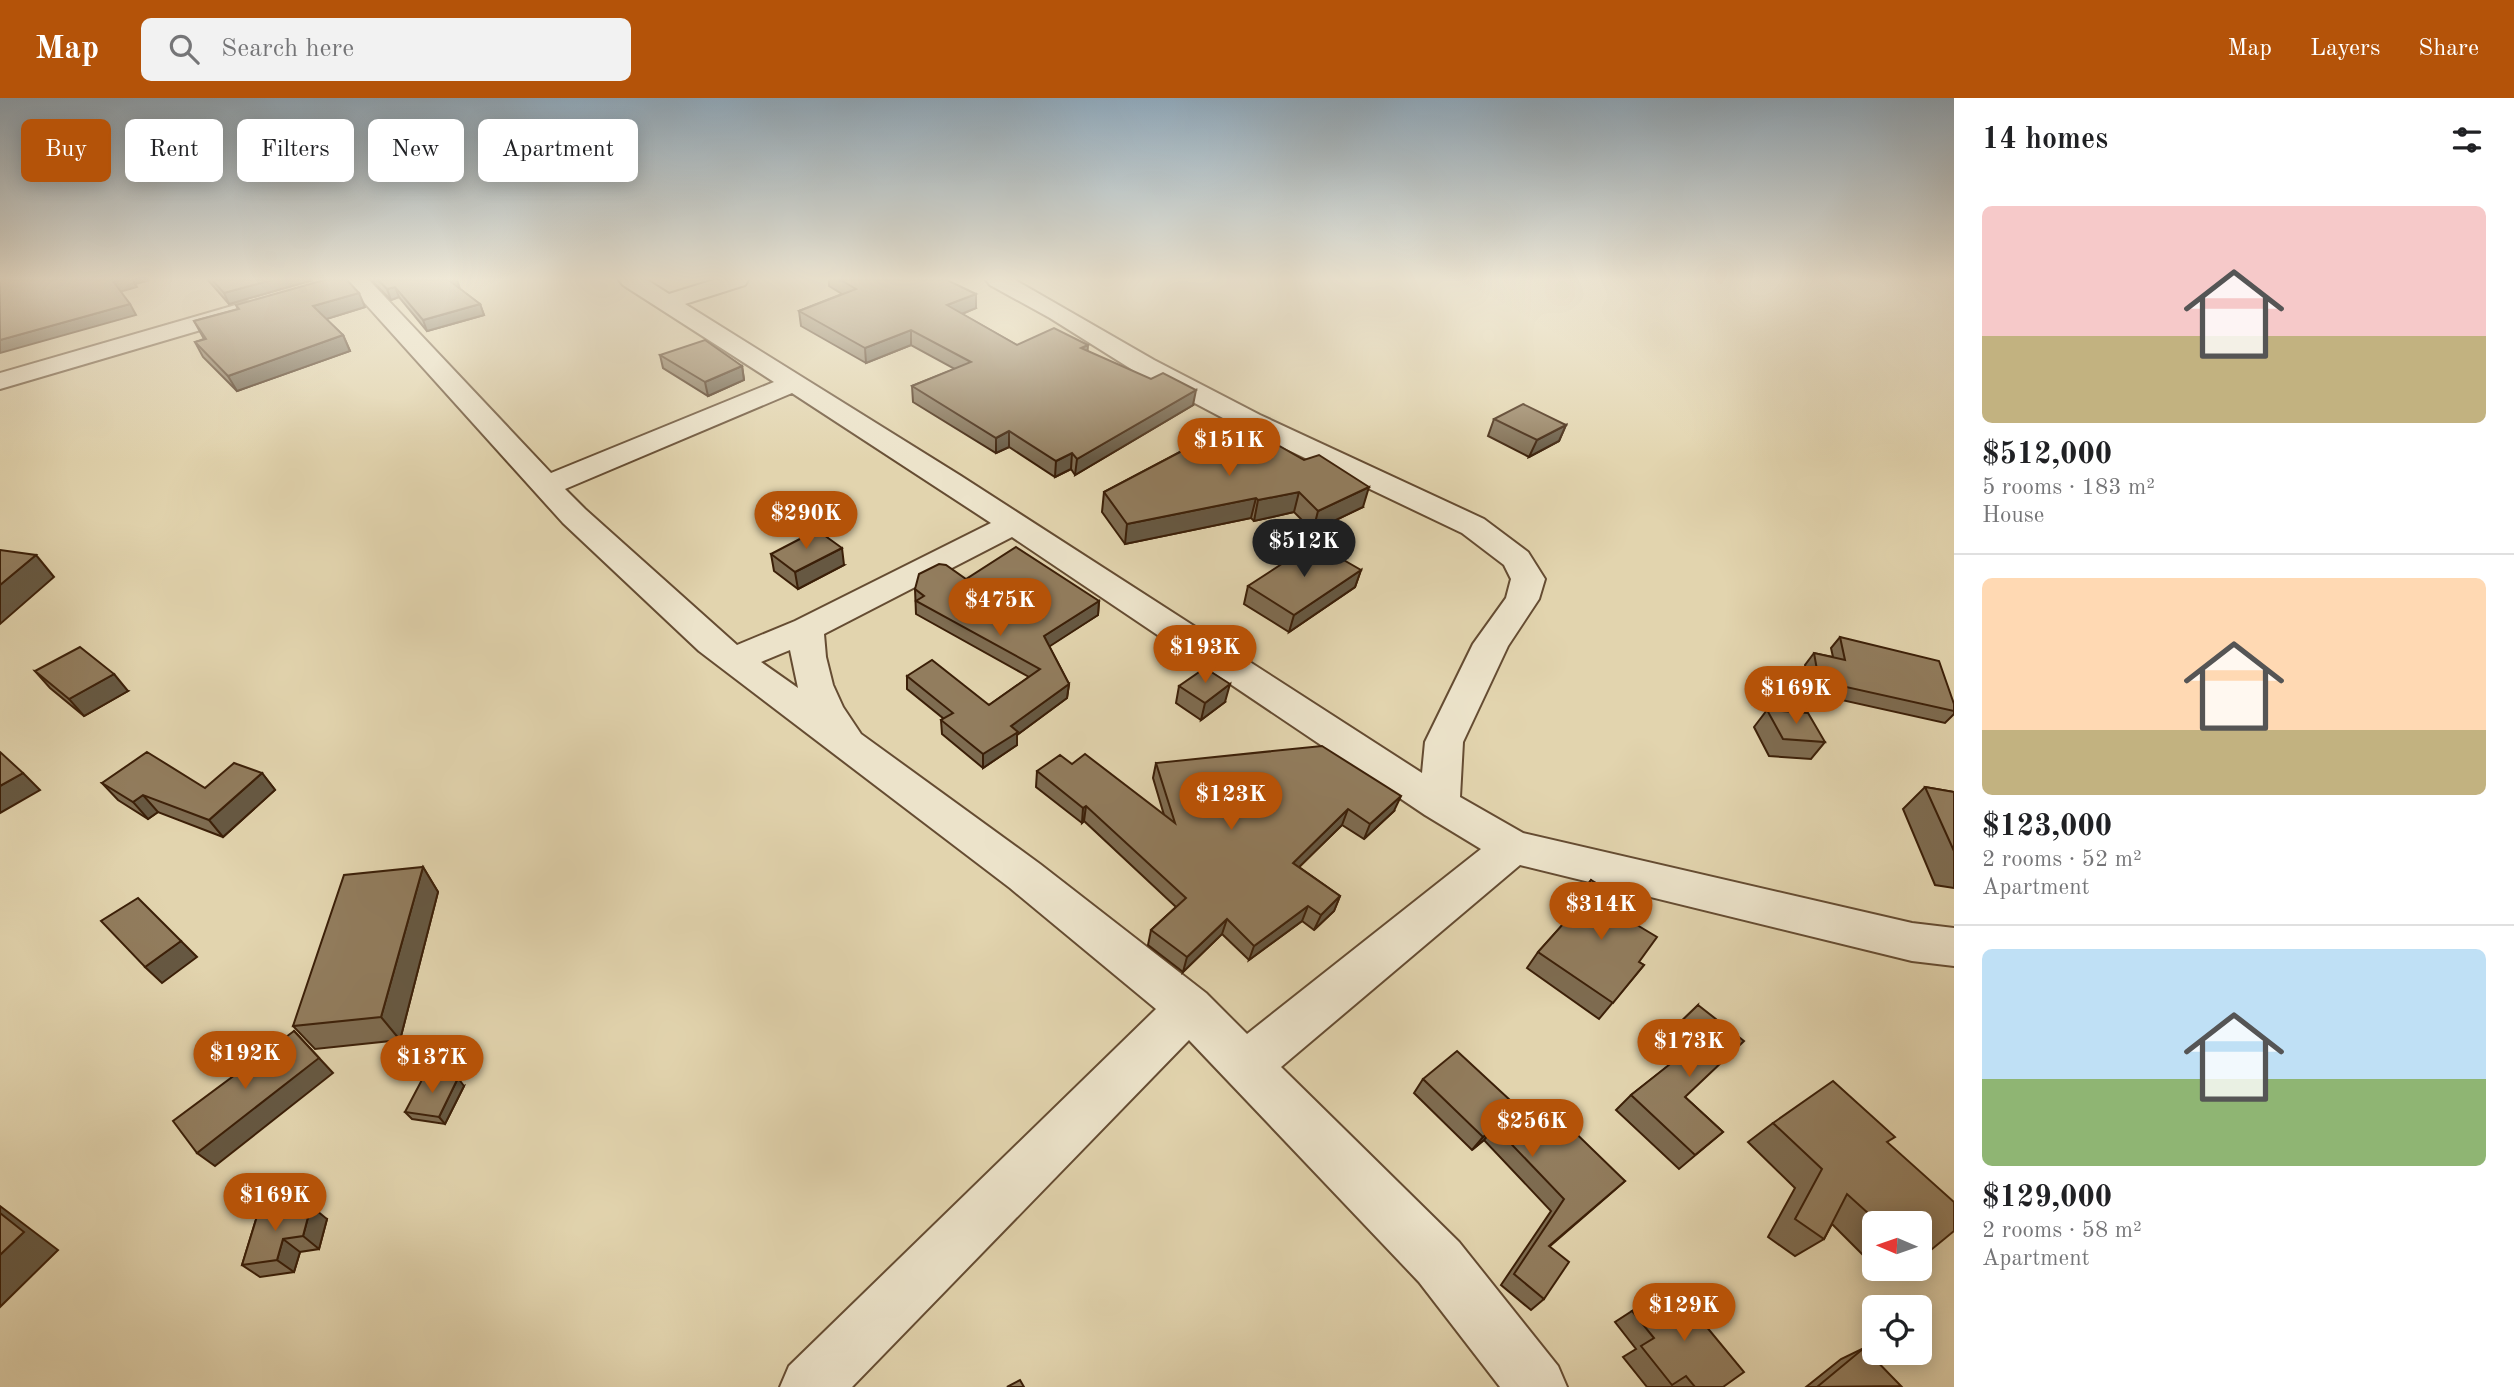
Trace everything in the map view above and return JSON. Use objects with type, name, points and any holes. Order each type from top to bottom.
[{"type":"street","points":[[0,381],[139,340]]},
{"type":"street","points":[[403,340],[546,486],[711,643],[860,756],[1026,876],[1189,1007],[1439,1262],[1537,1387]]},
{"type":"street","points":[[726,340],[1014,524],[1439,804],[1513,847],[1912,942],[1954,947]]},
{"type":"street","points":[[1101,340],[1168,379],[1250,421],[1473,526],[1517,559],[1528,579],[1522,599],[1490,644],[1444,742],[1439,804]]},
{"type":"street","points":[[546,486],[794,383]]},
{"type":"street","points":[[733,660],[807,629],[1014,524]]},
{"type":"street","points":[[807,629],[806,651],[818,694],[838,730],[860,756]]},
{"type":"street","points":[[1246,1065],[1513,847]]},
{"type":"street","points":[[810,1387],[1189,1007]]},
{"type":"building","points":[[202,340],[329,340],[228,376],[195,342]]},
{"type":"building","points":[[705,340],[742,366],[705,382],[660,355]]},
{"type":"building","points":[[851,340],[885,340],[865,348]]},
{"type":"building","points":[[930,340],[1009,340],[1017,345],[1028,340],[1078,340],[1088,345],[1081,348],[1151,379],[1163,373],[1196,390],[1077,459],[1072,453],[1056,461],[1009,431],[996,438],[912,386],[971,362]]},
{"type":"building","points":[[1523,404],[1566,425],[1537,440],[1494,419]]},
{"type":"building","points":[[1237,422],[1304,460],[1319,455],[1369,487],[1318,511],[1299,492],[1127,524],[1104,492]]},
{"type":"building","points":[[817,530],[842,548],[795,572],[771,554]]},
{"type":"building","points":[[1314,543],[1361,570],[1294,615],[1248,586]]},
{"type":"building","points":[[1016,547],[1099,601],[1044,636],[1069,684],[1011,726],[1018,732],[983,754],[941,720],[953,713],[907,676],[932,660],[989,705],[1040,669],[916,601],[924,596],[915,589],[919,574],[939,564],[946,565],[966,579]]},
{"type":"building","points":[[0,550],[36,555],[0,585]]},
{"type":"building","points":[[1840,637],[1939,661],[1954,711],[1819,681],[1814,653],[1845,660]]},
{"type":"building","points":[[80,647],[114,674],[69,699],[35,671]]},
{"type":"building","points":[[1205,668],[1230,684],[1205,703],[1179,686]]},
{"type":"building","points":[[1767,710],[1808,713],[1825,742],[1783,739]]},
{"type":"building","points":[[1322,746],[1401,796],[1370,824],[1348,809],[1293,863],[1340,896],[1321,915],[1308,906],[1254,946],[1227,919],[1187,957],[1151,930],[1186,898],[1086,806],[1083,808],[1037,771],[1060,755],[1072,764],[1085,754],[1175,823],[1156,763]]},
{"type":"building","points":[[0,752],[23,773],[0,786]]},
{"type":"building","points":[[147,752],[205,788],[234,763],[262,773],[209,820],[143,795],[133,802],[102,783]]},
{"type":"building","points":[[1925,787],[1954,792],[1954,851]]},
{"type":"building","points":[[423,867],[381,1017],[293,1026],[344,875]]},
{"type":"building","points":[[1591,880],[1641,909],[1632,922],[1657,937],[1639,962],[1644,965],[1613,1003],[1538,952],[1581,904],[1575,901]]},
{"type":"building","points":[[138,898],[181,941],[145,967],[101,921]]},
{"type":"building","points":[[1698,1005],[1744,1041],[1685,1097],[1723,1132],[1695,1155],[1631,1095],[1689,1049],[1669,1033]]},
{"type":"building","points":[[294,1031],[319,1058],[197,1153],[173,1121]]},
{"type":"building","points":[[1457,1051],[1537,1125],[1553,1111],[1625,1181],[1549,1246],[1569,1262],[1544,1299],[1514,1274],[1564,1199],[1495,1127],[1483,1137],[1423,1079]]},
{"type":"building","points":[[425,1074],[458,1078],[439,1117],[405,1112]]},
{"type":"building","points":[[1833,1081],[1895,1137],[1887,1142],[1954,1202],[1954,1231],[1932,1249],[1932,1211],[1866,1211],[1847,1194],[1824,1239],[1795,1219],[1822,1169],[1773,1123]]},
{"type":"building","points":[[311,1206],[303,1236],[283,1239],[277,1260],[242,1265],[258,1213]]},
{"type":"building","points":[[0,1213],[24,1232],[0,1255]]},
{"type":"building","points":[[1672,1285],[1744,1372],[1723,1387],[1695,1387],[1686,1376],[1672,1385],[1641,1346],[1654,1338],[1632,1311]]},
{"type":"building","points":[[1862,1350],[1862,1365],[1881,1365],[1901,1386],[1817,1387]]},
{"type":"building","points":[[1020,1380],[1024,1387],[1007,1387]]}]
